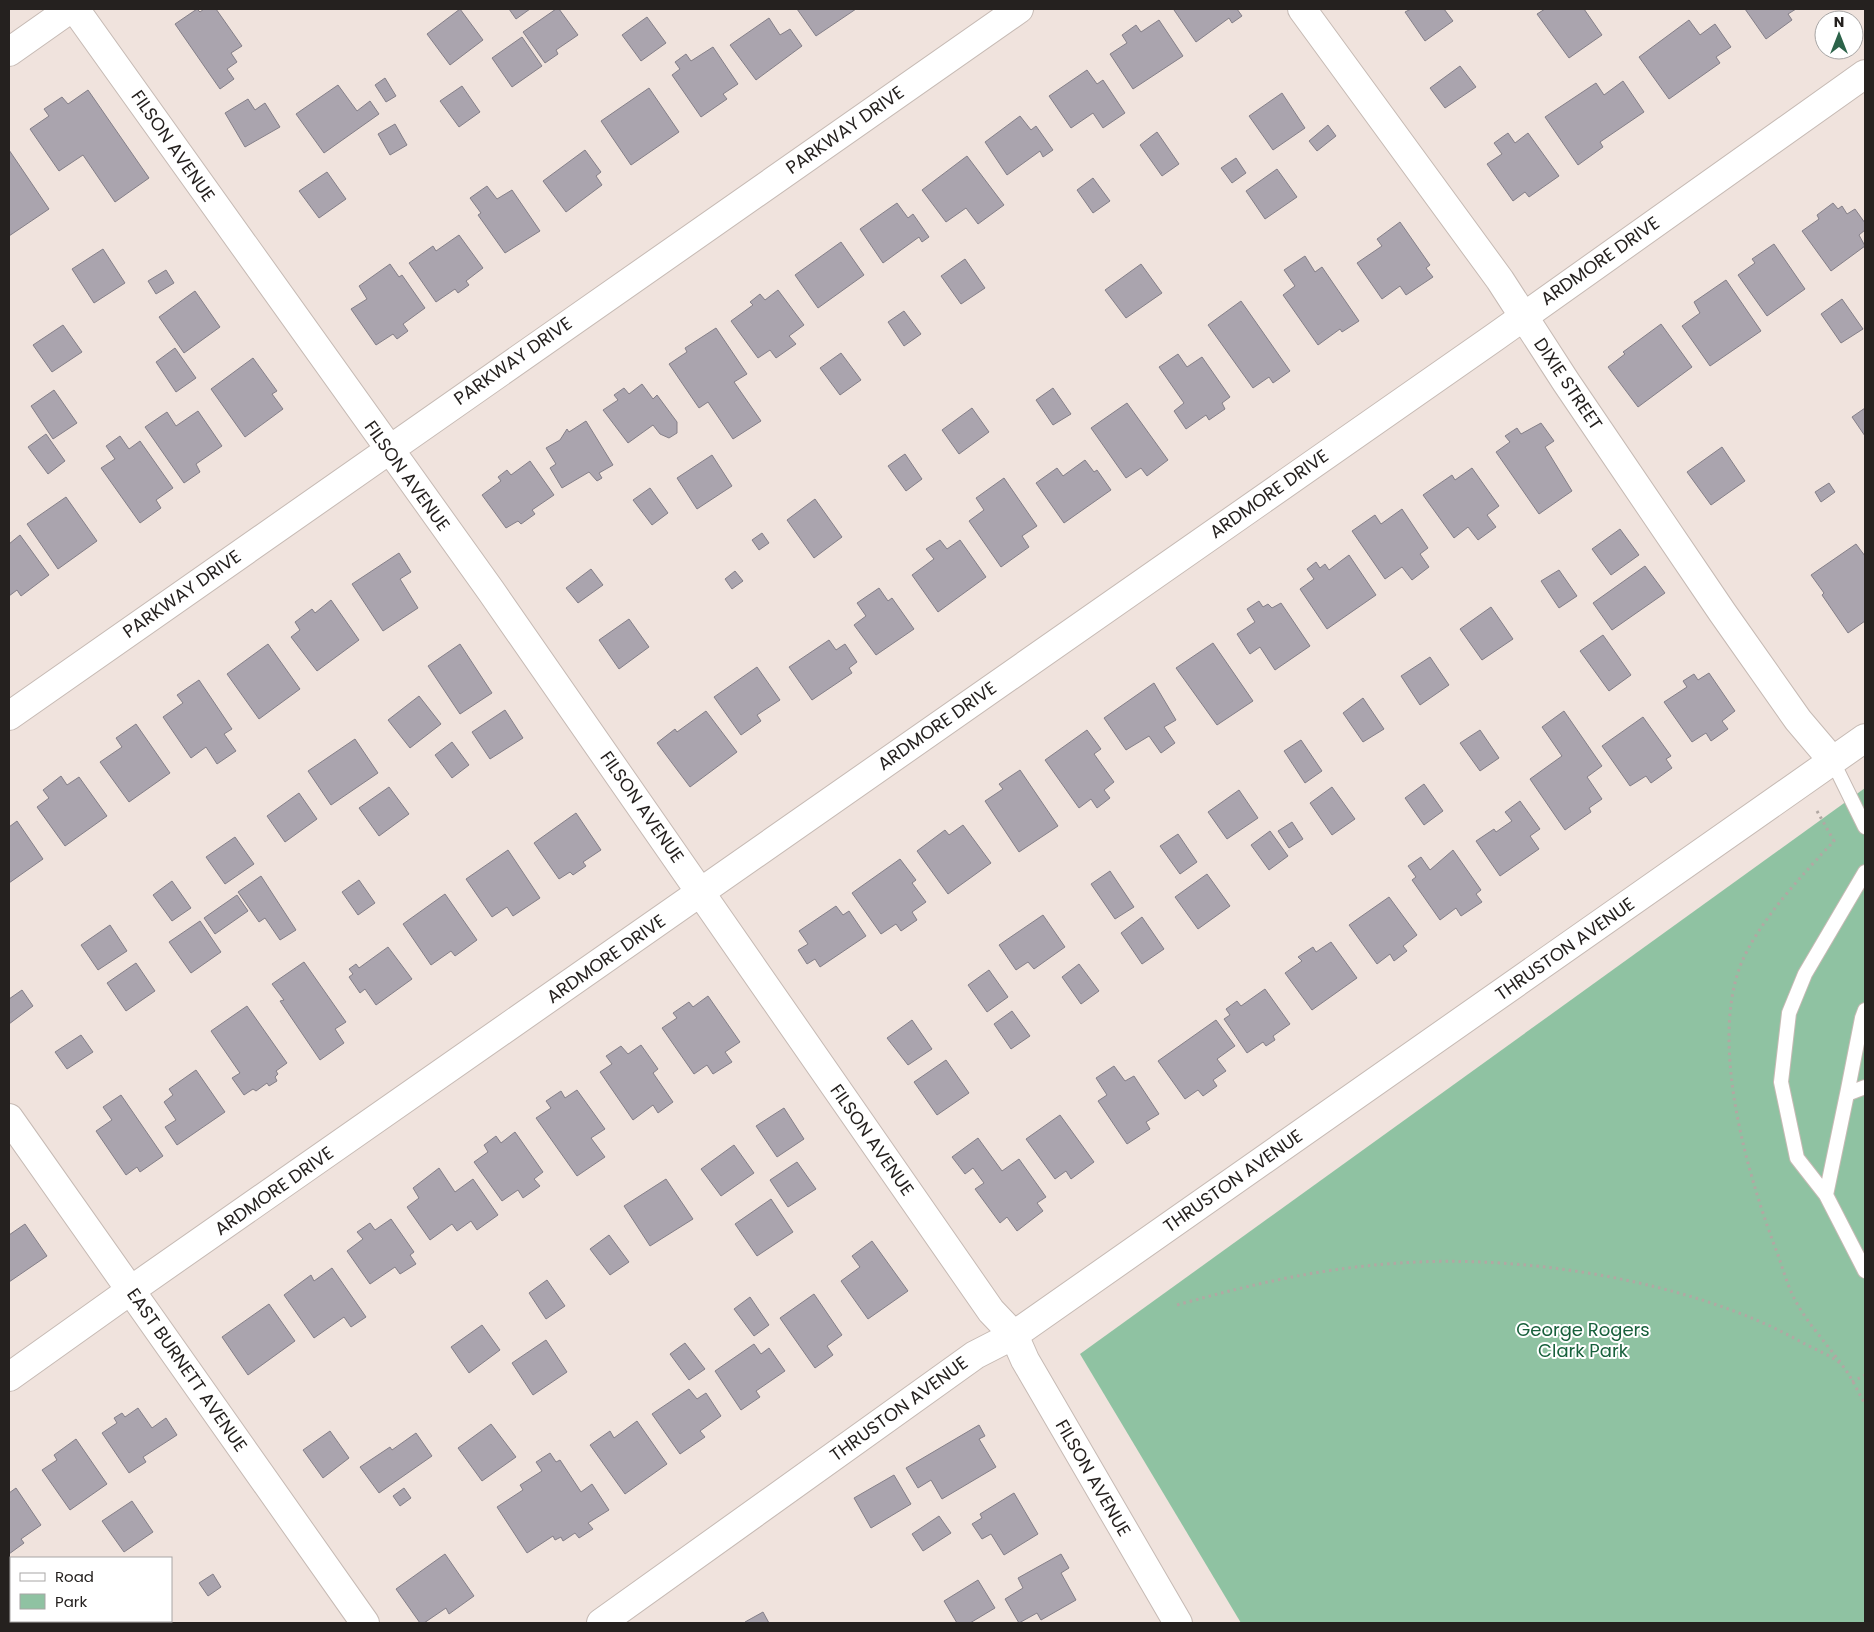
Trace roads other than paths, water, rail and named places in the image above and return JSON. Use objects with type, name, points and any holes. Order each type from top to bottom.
[{"type":"street","points":[[9,52],[70,9]]},
{"type":"street","name":"FILSON AVENUE","points":[[75,9],[491,592],[985,1303],[1014,1335],[1025,1360],[1178,1623]]},
{"type":"street","name":"PARKWAY DRIVE","points":[[9,716],[1019,9]]},
{"type":"street","name":"DIXIE STREET","points":[[1302,9],[1523,315],[1728,620],[1798,720],[1832,760]]},
{"type":"street","name":"ARDMORE DRIVE","points":[[9,1378],[131,1290],[1486,343],[1865,74]]},
{"type":"street","name":"THRUSTON AVENUE","points":[[601,1623],[976,1355],[1014,1335],[1865,738]]},
{"type":"street","name":"EAST BURNETT AVENUE","points":[[9,1118],[364,1623]]},
{"type":"lane","points":[[1832,760],[1865,827]]},
{"type":"lane","points":[[1865,872],[1805,974],[1789,1012],[1781,1082],[1797,1158],[1826,1195],[1865,1271]]},
{"type":"lane","points":[[1826,1195],[1865,1010]]},
{"type":"lane","points":[[1847,1094],[1865,1087]]},
{"type":"park label","name":"George Rogers Clark Park","points":[[1583,1340]]}]
